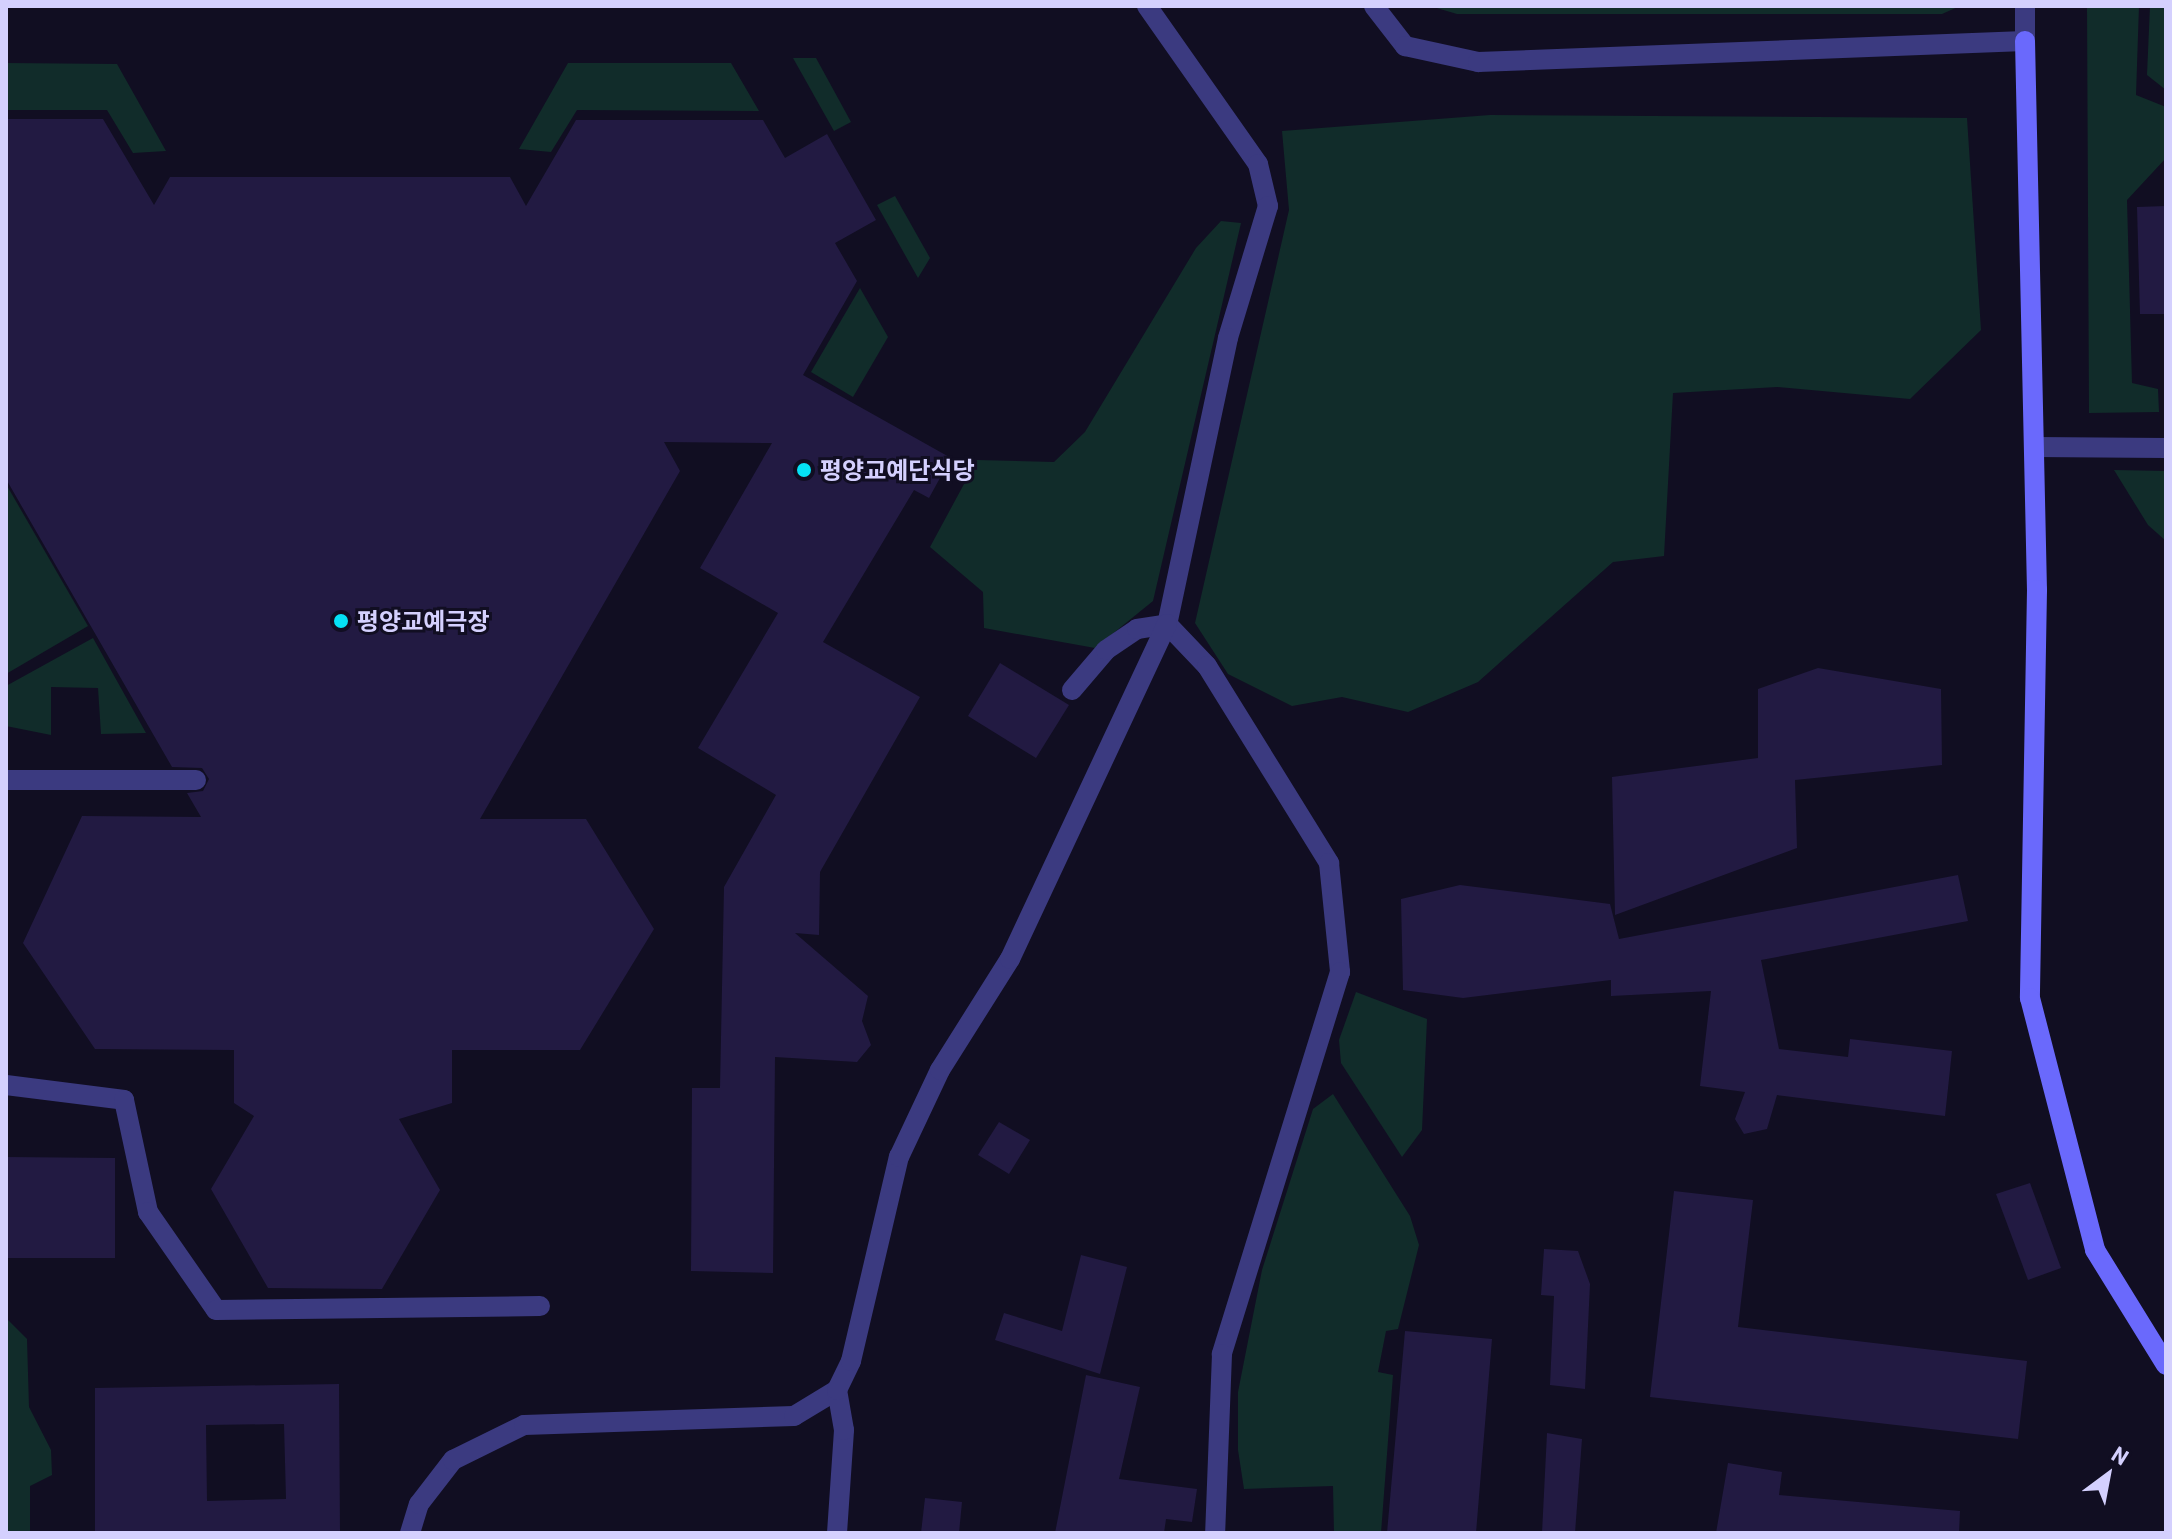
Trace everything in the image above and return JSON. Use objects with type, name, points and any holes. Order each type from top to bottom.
[{"type":"street","points":[[410,1533],[419,1504],[453,1460],[524,1425],[794,1416],[837,1390],[851,1361],[899,1157],[940,1070],[1010,959],[1167,624],[1228,338],[1268,206],[1258,164],[1147,6]]},
{"type":"street","points":[[1374,6],[1405,46],[1478,62],[2025,41]]},
{"type":"street","points":[[2025,6],[2035,447],[2030,998],[2095,1250],[2166,1365]]},
{"type":"street","points":[[2035,447],[2166,448]]},
{"type":"street","points":[[1072,690],[1106,650],[1137,629],[1167,624]]},
{"type":"street","points":[[1167,624],[1207,666],[1329,863],[1340,972],[1222,1354],[1215,1533]]},
{"type":"street","points":[[6,780],[196,780]]},
{"type":"street","points":[[6,1085],[124,1100],[148,1212],[216,1310],[540,1306]]},
{"type":"street","points":[[837,1390],[844,1430],[837,1533]]},
{"type":"green space","points":[[1430,6],[1960,6],[1942,14],[1457,14]]},
{"type":"green space","points":[[2087,6],[2139,6],[2136,95],[2166,107],[2166,158],[2127,200],[2132,383],[2158,389],[2159,412],[2089,413]]},
{"type":"green space","points":[[2150,6],[2166,6],[2166,90],[2147,75]]},
{"type":"green space","points":[[793,58],[816,58],[851,122],[834,131]]},
{"type":"green space","points":[[6,63],[117,64],[166,151],[133,153],[107,110],[6,110]]},
{"type":"green space","points":[[568,63],[731,63],[759,111],[577,110],[551,152],[519,149]]},
{"type":"green space","points":[[1490,115],[1967,118],[1981,330],[1910,399],[1777,387],[1673,393],[1664,556],[1613,562],[1478,682],[1408,712],[1342,697],[1292,706],[1228,674],[1195,623],[1289,210],[1282,131]]},
{"type":"green space","points":[[895,196],[930,258],[918,278],[877,205]]},
{"type":"green space","points":[[1221,221],[1241,223],[1153,601],[1095,648],[984,628],[983,592],[930,547],[977,460],[1054,462],[1085,432],[1196,248]]},
{"type":"green space","points":[[860,288],[888,337],[853,397],[811,372]]},
{"type":"green space","points":[[2114,470],[2166,471],[2166,541],[2148,525]]},
{"type":"green space","points":[[6,484],[88,626],[6,674]]},
{"type":"green space","points":[[93,638],[146,733],[101,734],[98,688],[51,687],[51,735],[6,726],[6,686]]},
{"type":"green space","points":[[1356,992],[1427,1019],[1422,1130],[1402,1157],[1341,1063],[1339,1040]]},
{"type":"green space","points":[[1333,1094],[1410,1216],[1419,1245],[1398,1329],[1386,1331],[1378,1372],[1393,1375],[1381,1533],[1334,1533],[1333,1486],[1244,1489],[1238,1450],[1238,1392],[1262,1270],[1313,1109]]},
{"type":"green space","points":[[6,1318],[27,1339],[29,1407],[51,1450],[52,1475],[30,1486],[30,1533],[6,1533]]},
{"type":"building","name":"평양교예극장","points":[[6,119],[103,119],[154,205],[170,177],[510,177],[526,206],[576,120],[763,120],[785,158],[827,134],[876,220],[835,243],[857,281],[803,375],[951,458],[929,498],[914,490],[823,642],[920,697],[820,872],[819,935],[795,933],[868,996],[862,1021],[871,1045],[857,1062],[775,1057],[773,1273],[691,1271],[692,1088],[720,1088],[724,887],[776,795],[698,748],[778,613],[700,568],[772,443],[664,442],[680,471],[480,819],[586,819],[654,929],[580,1050],[452,1050],[452,1103],[399,1119],[440,1190],[382,1289],[268,1288],[211,1189],[254,1116],[234,1103],[234,1050],[95,1049],[23,943],[82,816],[201,817],[187,793],[203,791],[209,779],[202,768],[172,767],[6,479]]},
{"type":"building","points":[[2166,206],[2166,314],[2140,314],[2137,207]]},
{"type":"building","points":[[1000,663],[1069,705],[1036,758],[968,716]]},
{"type":"building","points":[[1818,668],[1941,689],[1942,765],[1795,780],[1797,848],[1615,915],[1612,777],[1758,758],[1758,689]]},
{"type":"building","points":[[1958,875],[1968,921],[1761,960],[1779,1049],[1848,1057],[1850,1039],[1952,1051],[1945,1116],[1777,1095],[1767,1129],[1744,1134],[1735,1119],[1745,1092],[1700,1086],[1711,991],[1611,996],[1611,980],[1463,998],[1403,990],[1401,899],[1460,885],[1610,904],[1619,939]]},
{"type":"building","points":[[999,1122],[1030,1140],[1009,1174],[978,1155]]},
{"type":"building","points":[[6,1157],[115,1158],[115,1258],[6,1258]]},
{"type":"building","points":[[2030,1183],[2061,1268],[2028,1280],[1996,1194]]},
{"type":"building","points":[[1674,1191],[1753,1200],[1738,1327],[2027,1361],[2018,1439],[1650,1397]]},
{"type":"building","points":[[1544,1249],[1578,1251],[1590,1284],[1585,1389],[1550,1385],[1554,1296],[1541,1295]]},
{"type":"building","points":[[1081,1255],[1127,1267],[1100,1374],[995,1340],[1004,1313],[1062,1331]]},
{"type":"building","points":[[1405,1331],[1492,1339],[1476,1533],[1387,1533]]},
{"type":"building","points":[[1086,1375],[1140,1387],[1119,1479],[1197,1489],[1192,1522],[1166,1519],[1164,1533],[1055,1533]]},
{"type":"building","points":[[339,1384],[340,1533],[95,1533],[95,1388]],"holes":[[[284,1424],[286,1499],[207,1501],[206,1425]]]},
{"type":"building","points":[[1547,1433],[1582,1439],[1575,1533],[1542,1533]]},
{"type":"building","points":[[1728,1463],[1782,1472],[1779,1495],[1960,1511],[1959,1533],[1716,1533]]},
{"type":"building","points":[[925,1498],[962,1502],[959,1533],[921,1533]]},
{"type":"place","name":"평양교예단식당","points":[[804,470]]},
{"type":"place","name":"평양교예극장","points":[[341,621]]}]
